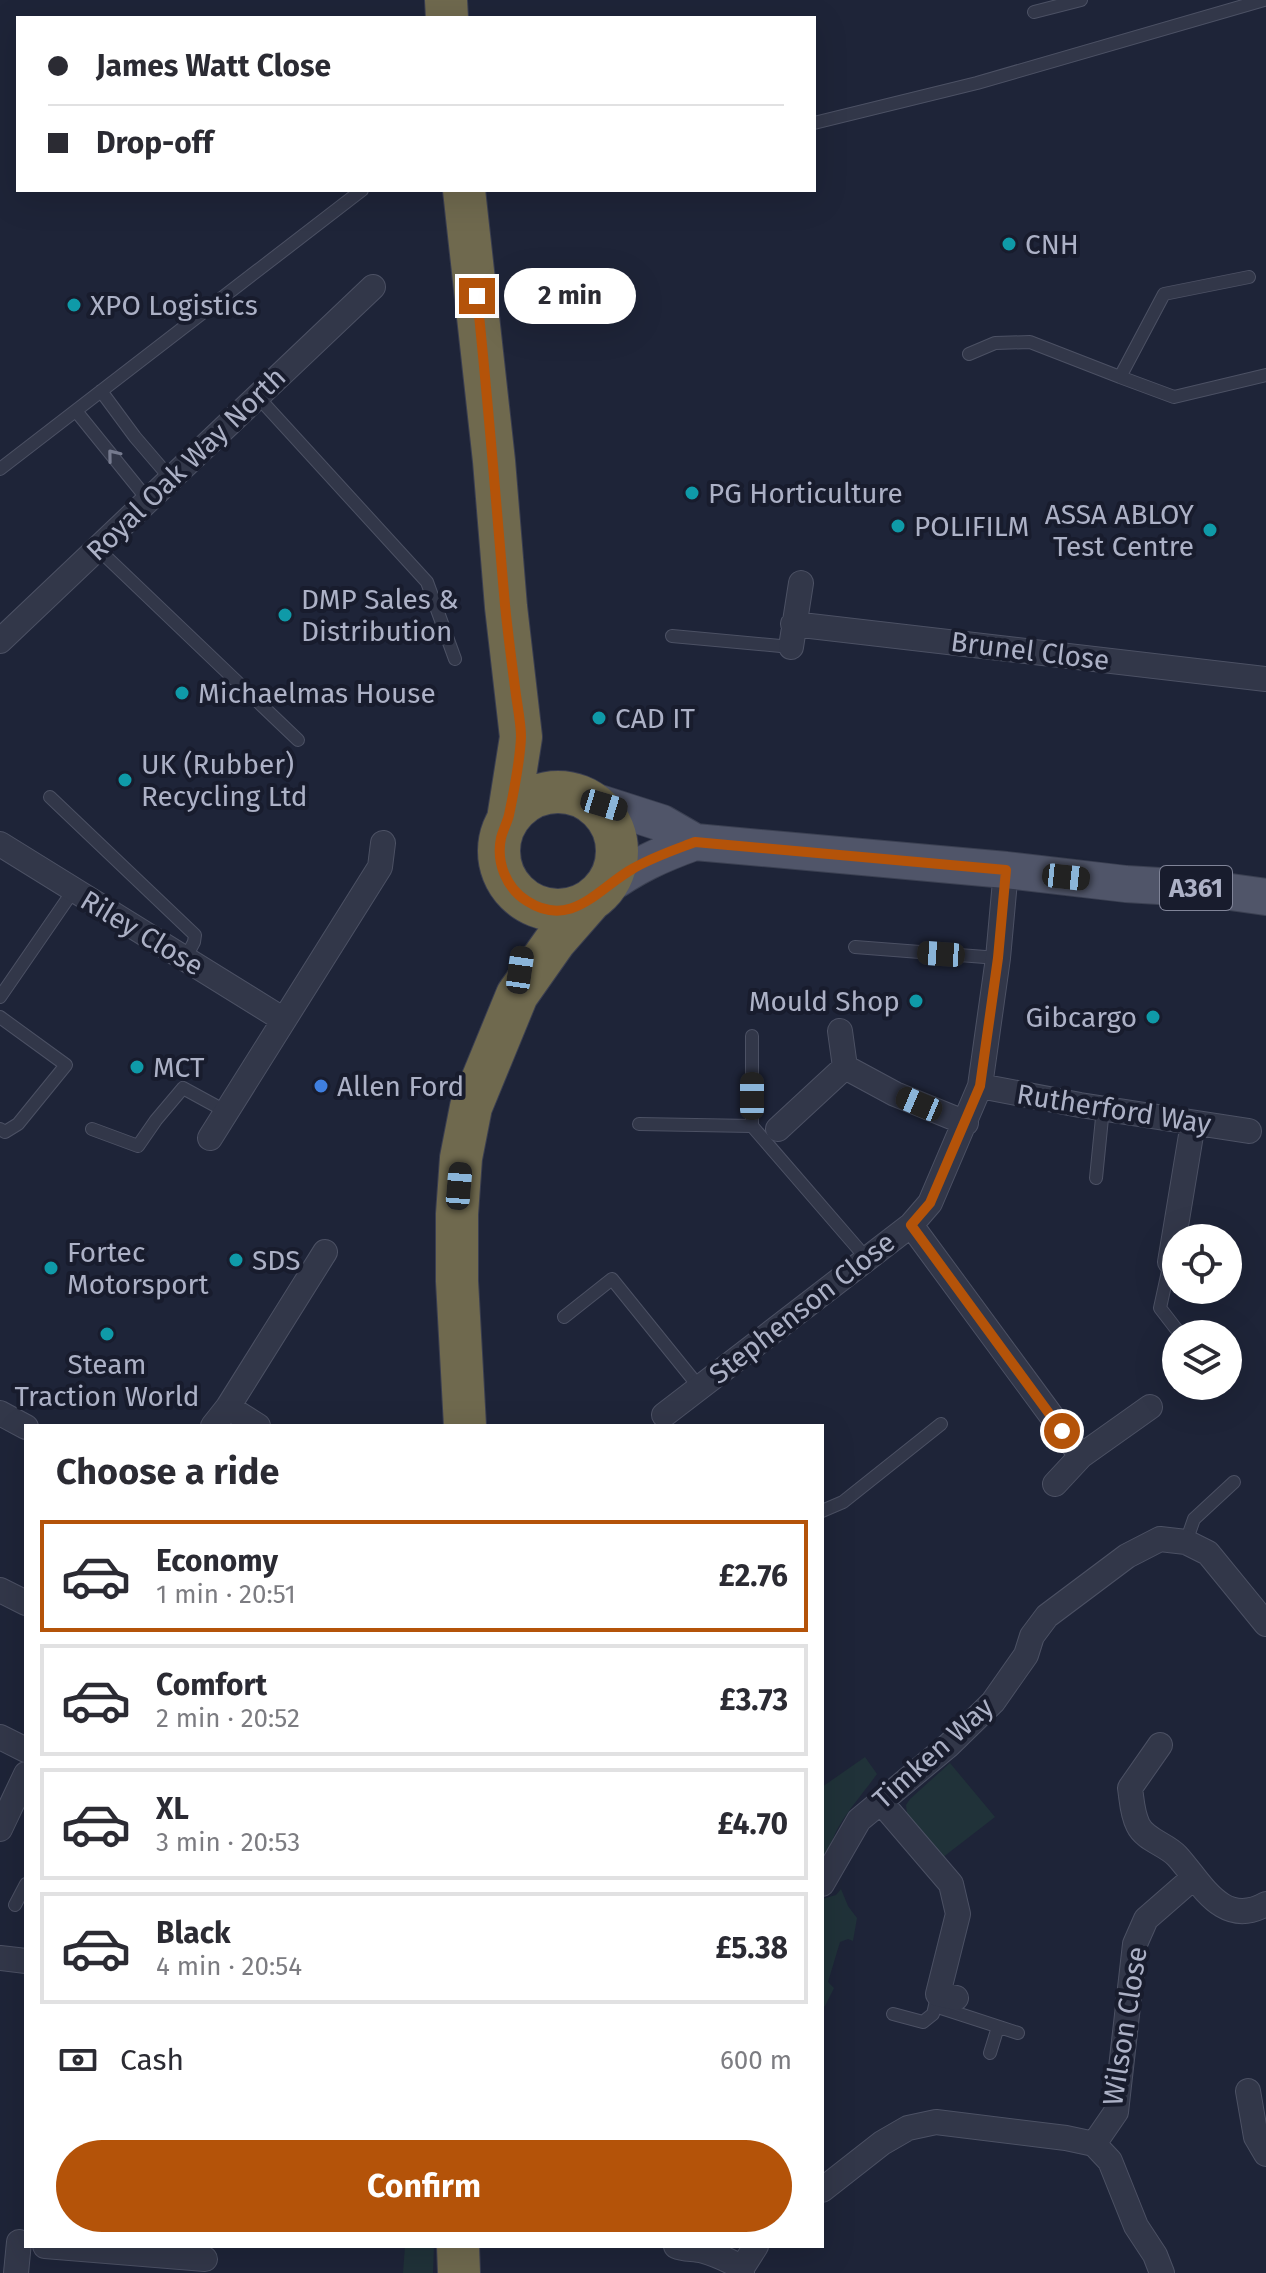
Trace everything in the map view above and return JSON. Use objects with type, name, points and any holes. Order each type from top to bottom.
[{"type":"highway","points":[[464,192],[521,737],[499,856],[504,875],[527,902],[559,910],[575,908],[597,895]]},
{"type":"highway","points":[[465,1424],[457,1281],[457,1214],[461,1158],[471,1107],[517,995],[555,941],[613,874],[617,857],[616,839],[604,815],[542,770],[521,737]]},
{"type":"highway","points":[[508,819],[533,798],[548,793],[574,796]]},
{"type":"highway","points":[[515,891],[524,918],[517,995]]},
{"type":"highway","points":[[458,2248],[459,2273]]},
{"type":"main road","name":"A361","points":[[574,796],[662,823],[695,842],[1126,884],[1209,889],[1266,897]]},
{"type":"main road","name":"A361","points":[[597,895],[653,857],[695,842]]},
{"type":"street","name":"Royal Oak Way North","points":[[0,641],[373,287]]},
{"type":"street","points":[[792,636],[801,583]]},
{"type":"street","name":"Brunel Close","points":[[792,636],[1266,679]]},
{"type":"street","points":[[210,1138],[380,867],[383,843]]},
{"type":"street","name":"Riley Close","points":[[1,848],[284,1020]]},
{"type":"street","name":"Stephenson Close","points":[[660,1421],[911,1225],[930,1203],[980,1086],[998,958],[1006,870]]},
{"type":"street","points":[[840,1031],[845,1067]]},
{"type":"street","points":[[845,1067],[895,1094],[966,1123]]},
{"type":"street","points":[[778,1129],[845,1067]]},
{"type":"street","name":"Rutherford Way","points":[[980,1086],[1257,1131]]},
{"type":"street","points":[[1176,1224],[1193,1123]]},
{"type":"street","points":[[911,1225],[1081,1456]]},
{"type":"street","points":[[250,1424],[220,1417],[325,1252]]},
{"type":"street","points":[[1055,1484],[1081,1456],[1150,1407]]},
{"type":"street","points":[[0,1413],[24,1426]]},
{"type":"street","name":"Timken Way","points":[[824,1881],[859,1820],[949,1745],[993,1702],[1026,1655],[1032,1636],[1047,1616],[1127,1556],[1160,1539],[1186,1542]]},
{"type":"street","points":[[1186,1542],[1208,1553],[1266,1624]]},
{"type":"street","points":[[0,1590],[24,1602]]},
{"type":"street","points":[[0,1737],[24,1749]]},
{"type":"street","points":[[1160,1745],[1130,1788],[1139,1828],[1175,1854],[1214,1901],[1236,1911],[1266,1904]]},
{"type":"street","points":[[0,1829],[24,1778]]},
{"type":"street","points":[[880,1801],[951,1884],[958,1914],[943,1999]]},
{"type":"street","name":"Wilson Close","points":[[1094,2144],[1116,2112],[1135,1944],[1146,1919],[1193,1878]]},
{"type":"street","points":[[0,1958],[24,1961]]},
{"type":"street","points":[[1248,2091],[1256,2137],[1266,2154]]},
{"type":"street","points":[[825,2183],[908,2128],[936,2122],[1094,2144],[1110,2161],[1136,2226],[1159,2264],[1184,2273]]},
{"type":"street","points":[[15,2242],[16,2273]]},
{"type":"street","points":[[68,2248],[206,2259]]},
{"type":"street","points":[[679,2248],[700,2250],[724,2258],[742,2271],[755,2248]]},
{"type":"lane","points":[[1034,12],[1081,0]]},
{"type":"lane","points":[[816,123],[977,83],[1264,0]]},
{"type":"lane","points":[[0,469],[359,192]]},
{"type":"lane","points":[[1120,377],[1164,294],[1249,277]]},
{"type":"lane","points":[[969,354],[995,343],[1030,342],[1174,397],[1266,375]]},
{"type":"lane","points":[[101,391],[171,479]]},
{"type":"lane","points":[[257,396],[427,582],[455,659]]},
{"type":"lane","points":[[76,411],[148,500]]},
{"type":"lane","points":[[97,548],[298,740]]},
{"type":"lane","points":[[672,636],[792,636]]},
{"type":"lane","points":[[50,797],[195,935],[185,959]]},
{"type":"lane","points":[[0,997],[73,891]]},
{"type":"lane","points":[[855,947],[998,958]]},
{"type":"lane","points":[[0,1017],[66,1065],[18,1124],[5,1132],[0,1129]]},
{"type":"lane","points":[[752,1036],[752,1126],[867,1259]]},
{"type":"lane","points":[[92,1129],[138,1146],[183,1088],[227,1112]]},
{"type":"lane","points":[[1096,1178],[1103,1108]]},
{"type":"lane","points":[[639,1124],[752,1126]]},
{"type":"lane","points":[[564,1317],[612,1279],[700,1388]]},
{"type":"lane","points":[[1162,1299],[1160,1308],[1169,1320]]},
{"type":"lane","points":[[824,1510],[843,1502],[941,1424]]},
{"type":"lane","points":[[1186,1542],[1194,1519],[1234,1482]]},
{"type":"lane","points":[[15,1905],[24,1888]]},
{"type":"lane","points":[[893,2014],[923,2022],[943,1999],[998,2027],[1018,2033]]},
{"type":"lane","points":[[990,2053],[998,2027]]},
{"type":"shaded area","points":[[865,1757],[877,1774],[838,1828],[824,1860],[824,1786]]},
{"type":"shaded area","points":[[950,1763],[995,1817],[942,1858],[907,1813],[906,1805]]},
{"type":"shaded area","points":[[841,1889],[857,1918],[853,1941],[840,1942],[828,1982],[834,1988],[824,2007],[824,1898],[836,1895]]},
{"type":"shaded area","points":[[405,2248],[434,2248],[433,2273],[403,2273]]},
{"type":"place","name":"CNH","points":[[1009,244]]},
{"type":"place","name":"XPO Logistics","points":[[74,305]]},
{"type":"place","name":"PG Horticulture","points":[[692,493]]},
{"type":"place","name":"POLIFILM","points":[[898,526]]},
{"type":"place","name":"ASSA ABLOY Test Centre","points":[[1210,530]]},
{"type":"place","name":"DMP Sales & Distribution","points":[[285,615]]},
{"type":"place","name":"Michaelmas House","points":[[182,693]]},
{"type":"place","name":"CAD IT","points":[[599,718]]},
{"type":"place","name":"UK (Rubber) Recycling Ltd","points":[[125,780]]},
{"type":"place","name":"Mould Shop","points":[[916,1001]]},
{"type":"place","name":"Gibcargo","points":[[1153,1017]]},
{"type":"place","name":"MCT","points":[[137,1067]]},
{"type":"place","name":"Allen Ford","points":[[321,1086]]},
{"type":"place","name":"SDS","points":[[236,1260]]},
{"type":"place","name":"Fortec Motorsport","points":[[51,1268]]},
{"type":"place","name":"Steam Traction World","points":[[107,1334]]},
{"type":"route","points":[[477,296],[521,737],[508,819],[501,837],[499,856],[504,875],[527,902],[559,910],[575,908],[590,901],[630,870],[653,857],[695,842],[1006,870],[998,958],[980,1086],[930,1203],[911,1225],[1062,1431]]}]
